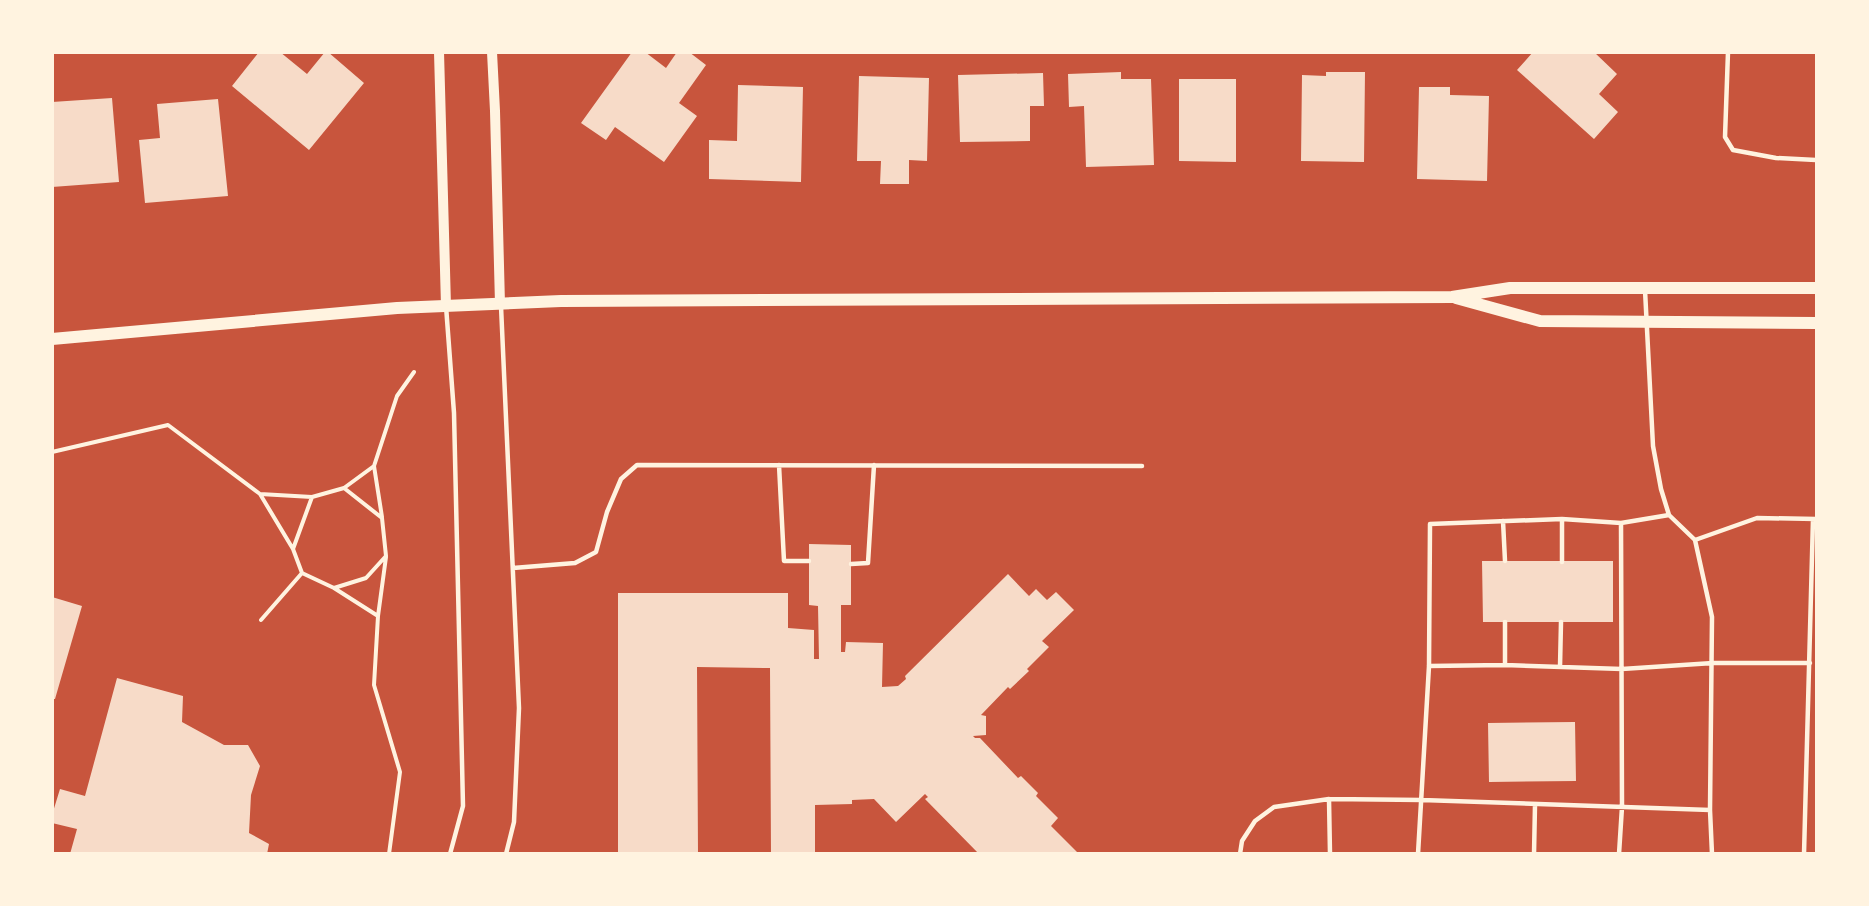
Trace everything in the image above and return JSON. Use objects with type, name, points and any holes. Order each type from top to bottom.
[{"type":"main road","points":[[52,339],[397,308],[561,301],[1452,297],[1510,288],[1816,288]]},
{"type":"main road","points":[[1452,297],[1540,321],[1816,323]]},
{"type":"street","points":[[439,52],[447,306]]},
{"type":"street","points":[[492,52],[500,304]]},
{"type":"lane","points":[[1728,52],[1725,137],[1733,150],[1776,158],[1816,160]]},
{"type":"lane","points":[[1645,288],[1653,447],[1661,489],[1669,515],[1695,540],[1712,617],[1710,810],[1712,854]]},
{"type":"lane","points":[[500,304],[519,708],[514,822],[506,854]]},
{"type":"lane","points":[[447,306],[454,413],[463,806],[450,854]]},
{"type":"lane","points":[[513,568],[575,562],[596,552],[607,512],[621,479],[637,465],[1142,466]]},
{"type":"lane","points":[[779,465],[784,561],[809,561]]},
{"type":"lane","points":[[851,564],[868,562],[874,465]]},
{"type":"lane","points":[[1418,854],[1429,666],[1430,524],[1562,519],[1621,523],[1669,515]]},
{"type":"lane","points":[[1695,540],[1757,518],[1815,519],[1804,854]]},
{"type":"lane","points":[[1562,519],[1562,562]]},
{"type":"lane","points":[[1503,521],[1505,561]]},
{"type":"lane","points":[[1619,854],[1622,807],[1621,523]]},
{"type":"lane","points":[[1505,622],[1505,665]]},
{"type":"lane","points":[[1560,667],[1561,622]]},
{"type":"lane","points":[[1429,666],[1505,665],[1622,669],[1713,663],[1810,663]]},
{"type":"lane","points":[[1240,854],[1242,841],[1255,821],[1274,807],[1329,799],[1710,810]]},
{"type":"lane","points":[[1329,799],[1330,854]]},
{"type":"lane","points":[[1533,854],[1535,805]]},
{"type":"path","points":[[389,854],[400,772],[374,685],[378,616],[386,556],[374,466],[397,396],[414,372]]},
{"type":"path","points":[[52,452],[168,425],[260,495],[293,549],[302,573],[334,588],[378,616]]},
{"type":"path","points":[[260,495],[312,496],[344,488],[374,466]]},
{"type":"path","points":[[344,488],[382,518]]},
{"type":"path","points":[[293,549],[312,496]]},
{"type":"path","points":[[334,588],[366,578],[386,556]]},
{"type":"path","points":[[261,620],[302,573]]},
{"type":"building","points":[[259,52],[280,52],[307,74],[325,52],[328,52],[364,83],[309,150],[232,86]]},
{"type":"building","points":[[632,52],[645,52],[666,68],[677,52],[689,52],[706,65],[679,103],[697,116],[664,162],[615,127],[606,140],[581,123]]},
{"type":"building","points":[[1533,52],[1594,52],[1617,74],[1599,94],[1618,112],[1594,139],[1517,70]]},
{"type":"building","points":[[1121,72],[1121,79],[1151,79],[1154,165],[1086,167],[1084,106],[1069,107],[1068,74]]},
{"type":"building","points":[[1326,72],[1365,72],[1364,162],[1301,161],[1302,75],[1326,76]]},
{"type":"building","points":[[1043,73],[1044,106],[1030,106],[1030,141],[960,142],[958,75]]},
{"type":"building","points":[[859,76],[929,78],[927,161],[909,160],[909,184],[880,184],[881,161],[857,161]]},
{"type":"building","points":[[1179,79],[1236,79],[1236,162],[1179,161]]},
{"type":"building","points":[[738,85],[803,87],[801,182],[709,179],[709,140],[737,141]]},
{"type":"building","points":[[1419,87],[1450,87],[1450,95],[1489,96],[1487,181],[1417,179]]},
{"type":"building","points":[[112,98],[119,182],[52,187],[52,102]]},
{"type":"building","points":[[218,99],[228,196],[145,203],[139,140],[160,138],[157,104]]},
{"type":"building","points":[[809,544],[851,545],[851,605],[841,605],[841,652],[845,652],[846,642],[883,643],[882,687],[898,686],[906,679],[905,676],[1008,574],[1029,596],[1036,589],[1047,600],[1056,592],[1074,610],[1042,641],[1049,647],[1027,669],[1029,671],[1010,689],[1008,687],[981,715],[986,716],[986,735],[973,736],[980,738],[1018,778],[1021,776],[1038,793],[1036,796],[1058,818],[1051,826],[1079,854],[979,854],[925,799],[928,797],[925,794],[896,822],[874,799],[852,800],[852,804],[815,805],[815,854],[771,854],[770,668],[697,667],[698,854],[618,854],[618,593],[788,593],[788,628],[814,630],[814,659],[819,659],[818,606],[809,605]]},
{"type":"building","points":[[1482,561],[1613,561],[1613,622],[1483,622]]},
{"type":"building","points":[[52,597],[82,606],[55,699],[52,699]]},
{"type":"building","points":[[117,678],[183,696],[182,722],[224,745],[248,745],[260,766],[251,795],[249,833],[269,844],[267,854],[70,854],[77,829],[52,823],[52,815],[60,789],[85,796]]},
{"type":"building","points":[[1575,722],[1576,781],[1489,782],[1488,723]]}]
